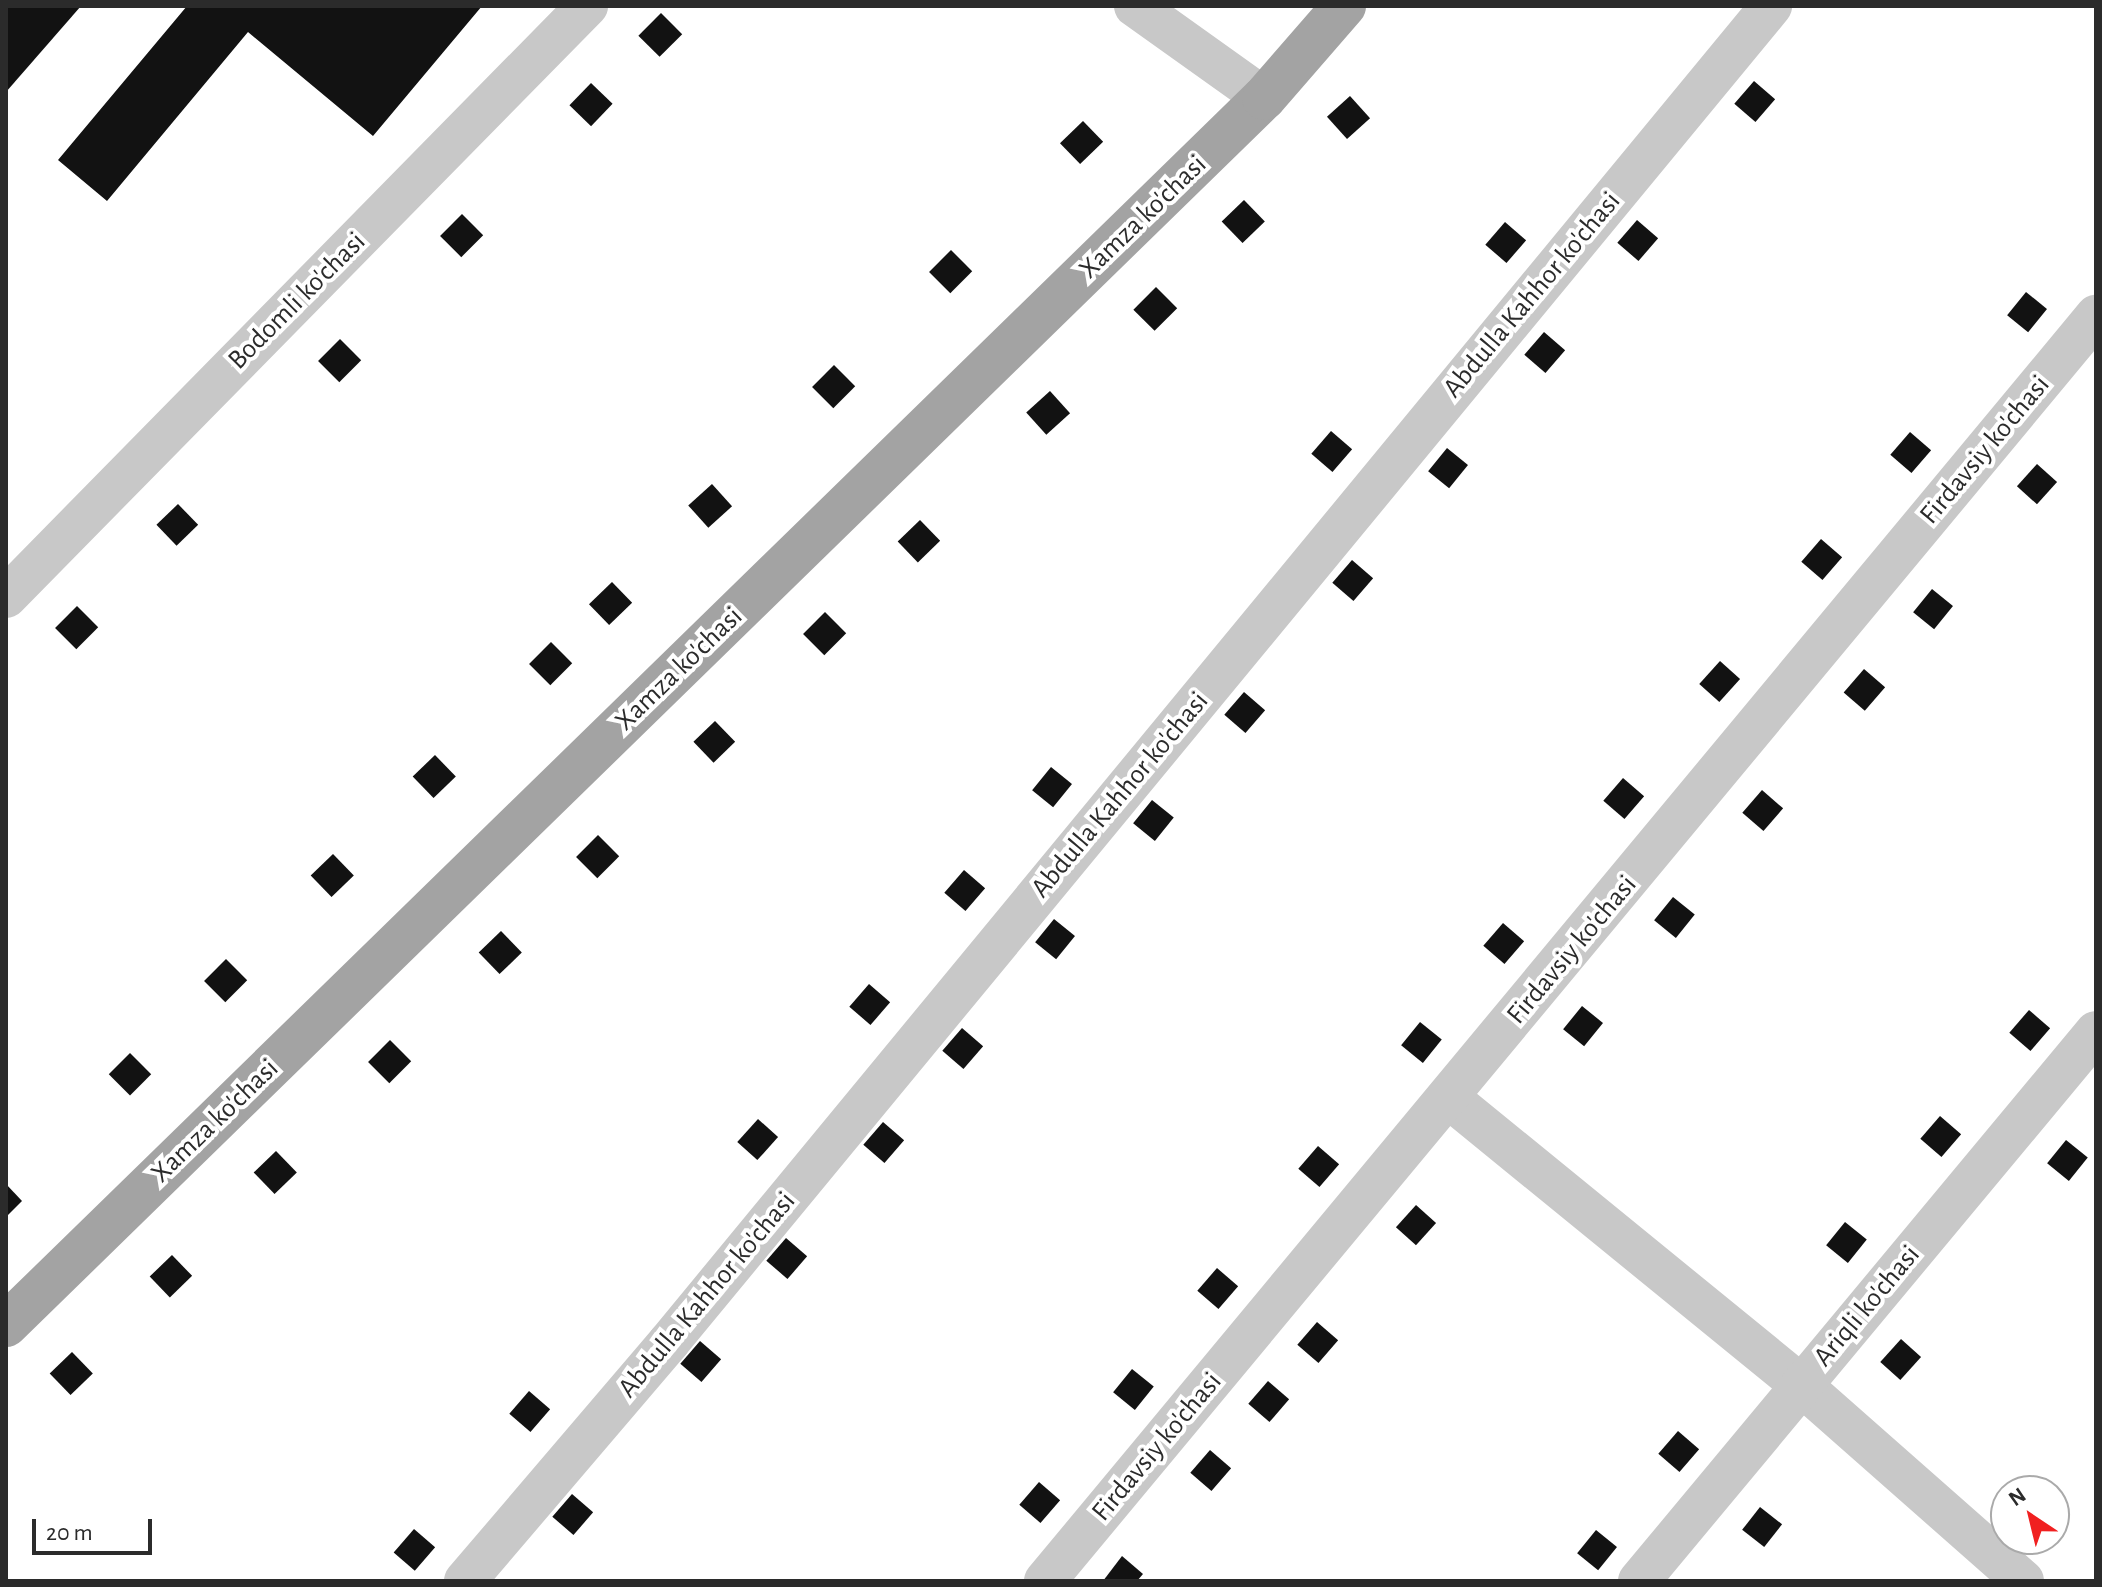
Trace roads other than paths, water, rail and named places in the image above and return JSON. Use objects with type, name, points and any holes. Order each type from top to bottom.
[{"type":"main road","name":"Xamza ko'chasi","points":[[6,1325],[1264,98],[1344,6]]},
{"type":"street","name":"Bodomli ko'chasi","points":[[6,597],[587,6]]},
{"type":"street","points":[[1135,6],[1264,98]]},
{"type":"street","name":"Abdulla Kahhor ko'chasi","points":[[465,1581],[679,1330],[1771,6]]},
{"type":"street","name":"Firdavsiy ko'chasi","points":[[1045,1581],[2096,316]]},
{"type":"street","name":"Ariqli ko'chasi","points":[[1639,1581],[2096,1032]]},
{"type":"street","points":[[1449,1098],[1801,1385],[2023,1581]]}]
